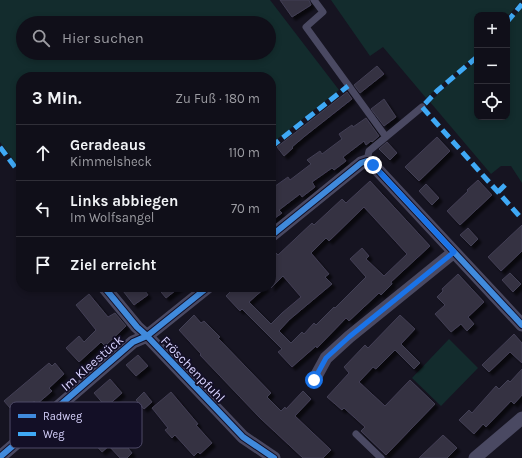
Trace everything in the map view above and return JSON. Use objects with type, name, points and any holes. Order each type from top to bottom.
[{"type":"street","points":[[276,232],[360,163],[367,162],[373,165],[522,325]]},
{"type":"street","points":[[314,380],[326,358],[349,337],[454,252]]},
{"type":"street","name":"Fröschenpfuhl","points":[[108,292],[136,327],[147,336],[243,437],[274,458]]},
{"type":"street","name":"Im Kleestück","points":[[64,402],[133,342],[147,336],[202,292]]},
{"type":"street","points":[[475,458],[522,418]]},
{"type":"street","name":"Im Kleestück","points":[[0,457],[10,448]]},
{"type":"lane","points":[[314,0],[323,12],[306,27],[386,137]]},
{"type":"lane","points":[[367,162],[369,151],[422,107]]},
{"type":"lane","points":[[356,434],[381,458]]},
{"type":"green space","points":[[0,0],[270,0],[339,90],[276,140],[276,72],[16,72],[16,163],[0,142]]},
{"type":"green space","points":[[331,0],[522,0],[510,14],[510,12],[474,12],[474,57],[426,98],[383,47],[370,56]]},
{"type":"green space","points":[[522,7],[522,183],[511,166],[501,166],[491,174],[430,102],[455,78],[474,63],[474,120],[510,120],[510,22]]},
{"type":"green space","points":[[449,339],[478,368],[441,406],[412,378]]},
{"type":"building","points":[[280,0],[309,0],[311,5],[292,17]]},
{"type":"building","points":[[377,66],[384,74],[360,93],[354,85]]},
{"type":"building","points":[[347,92],[352,99],[305,136],[284,156],[277,147]]},
{"type":"building","points":[[384,99],[396,117],[384,126],[371,109]]},
{"type":"building","points":[[366,118],[379,136],[366,145],[364,141],[343,157],[346,161],[334,170],[332,168],[312,182],[315,187],[302,197],[300,194],[279,210],[282,213],[276,217],[276,185],[288,177],[290,180],[311,164],[307,160],[320,151],[322,154],[342,139],[339,134],[352,125],[353,127]]},
{"type":"building","points":[[437,137],[450,151],[419,181],[405,167]]},
{"type":"building","points":[[387,142],[397,153],[390,160],[379,149]]},
{"type":"building","points":[[478,180],[492,195],[460,225],[447,211]]},
{"type":"building","points":[[370,181],[430,246],[391,282],[392,284],[381,295],[379,293],[349,321],[346,318],[317,348],[316,346],[292,367],[278,352],[282,349],[242,309],[240,311],[226,296],[230,292],[260,292],[249,302],[271,324],[301,297],[283,276],[276,283],[276,253],[278,255],[312,223],[314,225],[342,199],[346,203]],"holes":[[[364,207],[407,254],[384,276],[366,259],[369,256],[362,248],[350,259],[366,277],[316,325],[314,323],[304,334],[302,332],[291,343],[279,331],[289,320],[332,284],[325,277],[329,274],[311,253],[326,238],[329,241]]]},
{"type":"building","points":[[426,184],[439,198],[432,205],[419,191]]},
{"type":"building","points":[[522,225],[522,251],[501,271],[488,257]]},
{"type":"building","points":[[468,228],[478,239],[471,246],[460,235]]},
{"type":"building","points":[[510,273],[521,284],[513,292],[502,280]]},
{"type":"building","points":[[458,274],[484,302],[468,317],[474,324],[467,331],[461,324],[451,332],[435,314],[445,305],[437,297],[443,291],[442,289]]},
{"type":"building","points":[[124,292],[146,292],[148,295],[134,305]]},
{"type":"building","points":[[161,292],[174,292],[166,298]]},
{"type":"building","points":[[89,294],[108,317],[115,313],[126,326],[105,346],[101,342],[79,362],[66,348],[79,336],[84,342],[96,330],[76,305]]},
{"type":"building","points":[[194,315],[201,323],[204,321],[220,337],[218,338],[271,393],[267,397],[281,411],[285,407],[286,409],[303,391],[311,399],[295,416],[331,450],[323,458],[303,458],[260,418],[200,355],[201,354],[179,330]]},
{"type":"building","points":[[400,315],[415,329],[401,344],[420,363],[414,369],[395,350],[376,369],[373,367],[359,382],[385,406],[410,380],[435,404],[386,455],[361,431],[365,427],[344,408],[342,410],[327,397],[349,373],[344,367],[365,345],[368,348]]},
{"type":"building","points":[[514,334],[522,343],[522,363],[510,352],[489,372],[482,365]]},
{"type":"building","points":[[138,355],[148,366],[136,376],[126,365]]},
{"type":"building","points":[[49,363],[52,366],[55,363],[64,374],[49,388],[52,391],[39,402],[10,402],[10,408],[4,401]]},
{"type":"building","points":[[522,369],[522,395],[514,404],[511,401],[486,427],[483,424],[474,434],[459,420],[469,410],[472,413],[496,386],[499,389],[508,380],[510,382]]},
{"type":"building","points":[[110,379],[122,393],[112,402],[102,402],[94,393]]},
{"type":"building","points":[[144,392],[152,402],[144,409],[142,407],[142,402],[138,402],[136,400]]},
{"type":"building","points":[[171,392],[212,443],[200,454],[198,452],[194,456],[175,435],[172,438],[165,430],[168,428],[152,408]]},
{"type":"building","points":[[443,435],[457,448],[447,458],[419,458]]},
{"type":"building","points":[[98,448],[107,448],[102,452]]},
{"type":"building","points":[[111,448],[128,448],[132,453],[127,458],[120,458]]},
{"type":"marked path","points":[[510,18],[522,4]]},
{"type":"marked path","points":[[474,60],[437,91],[422,107],[522,219]]},
{"type":"marked path","points":[[276,143],[348,86]]},
{"type":"marked path","points":[[0,147],[16,168]]},
{"type":"marked path","points":[[498,192],[506,184]]},
{"type":"cycle path","points":[[276,232],[361,163],[367,161],[373,165],[522,325]]},
{"type":"cycle path","points":[[108,292],[137,327],[243,437],[274,458]]},
{"type":"cycle path","points":[[64,402],[133,342],[147,336],[202,292]]},
{"type":"cycle path","points":[[0,457],[10,448]]},
{"type":"route","points":[[314,380],[326,358],[349,337],[454,252],[373,165]]}]
